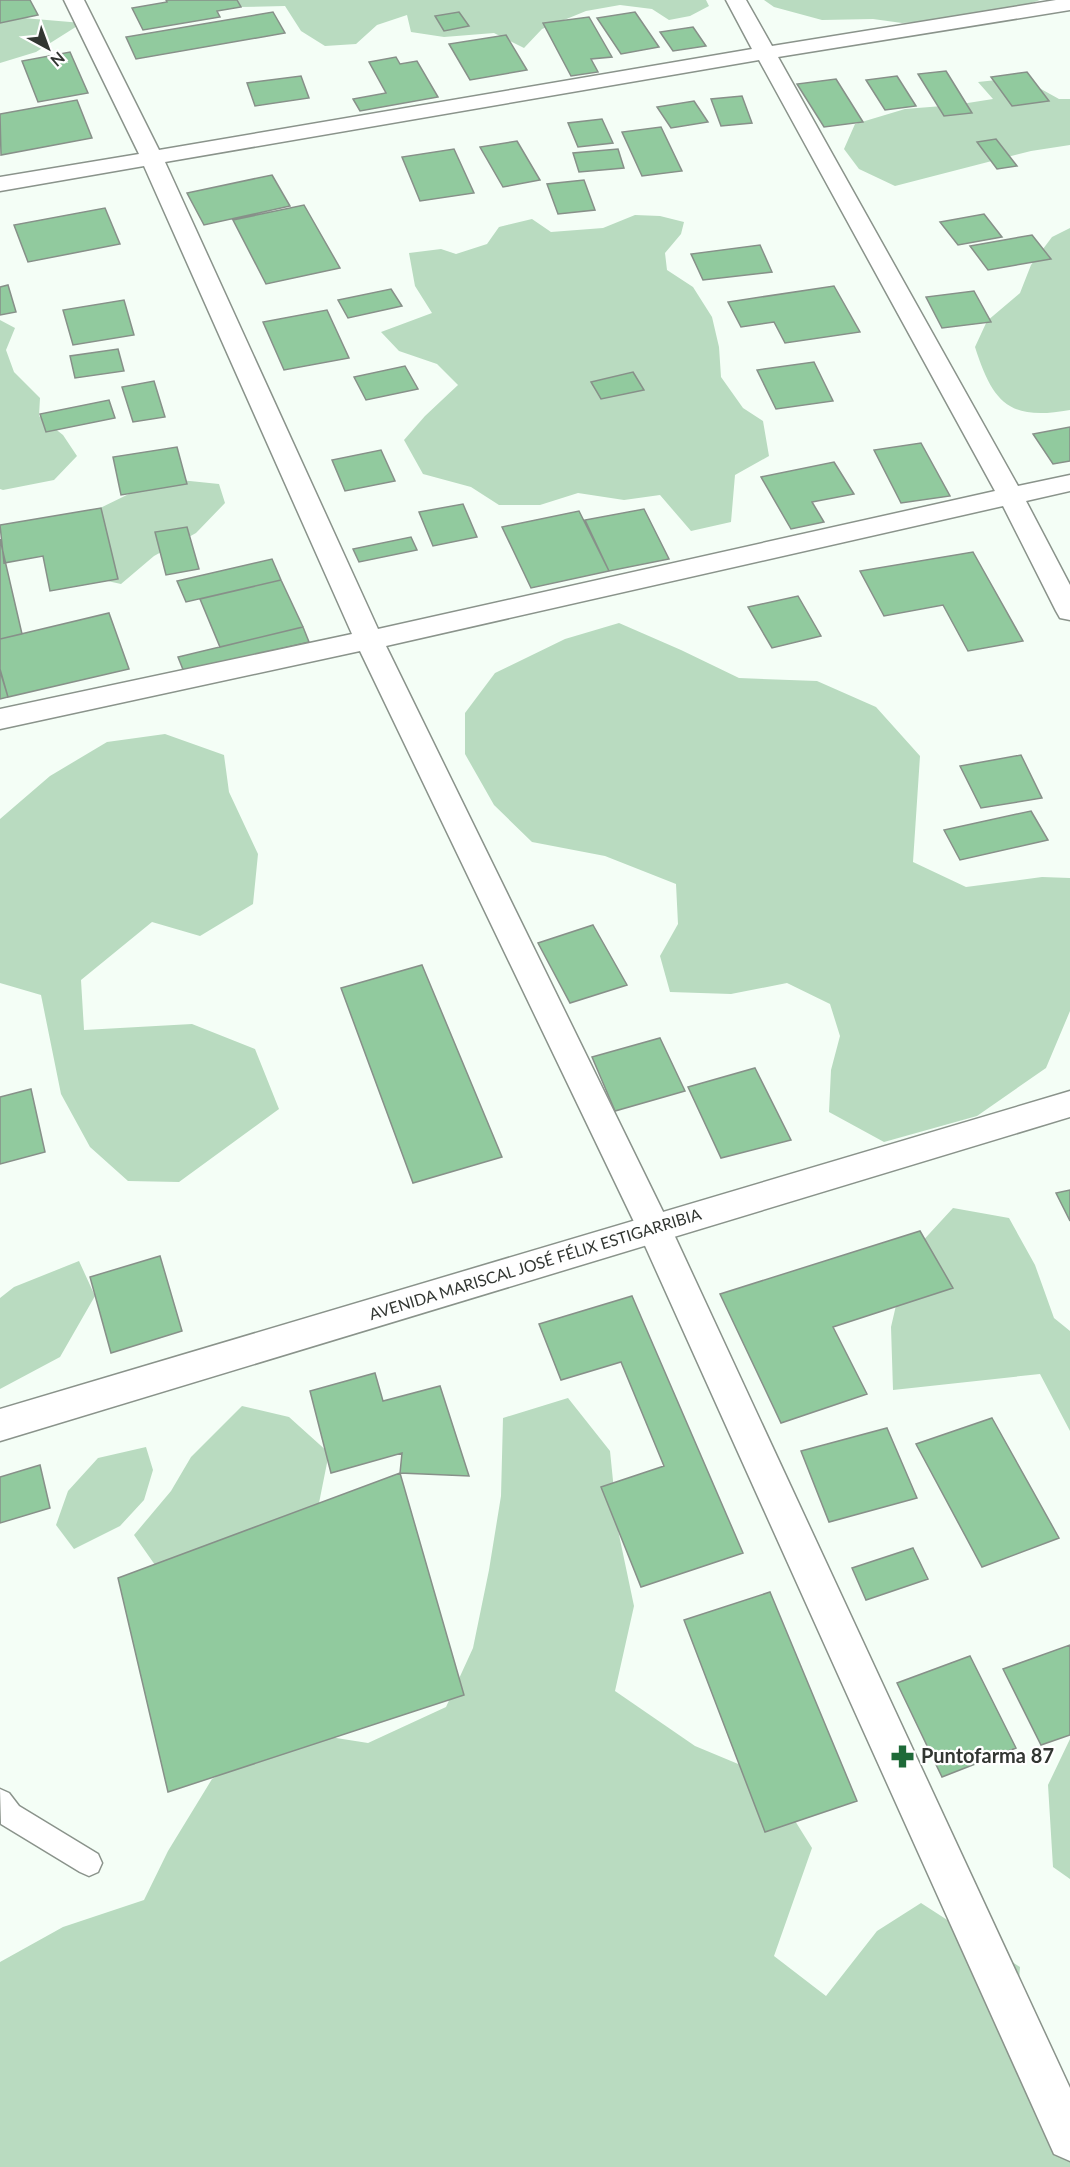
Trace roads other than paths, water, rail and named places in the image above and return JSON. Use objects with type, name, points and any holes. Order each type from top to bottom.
[{"type":"street","points":[[74,0],[152,158],[369,640],[654,1228],[1070,2138]]},
{"type":"street","points":[[736,0],[1010,495],[1070,611]]},
{"type":"street","points":[[0,184],[765,53],[1070,4]]},
{"type":"street","points":[[0,719],[369,640],[1070,483]]},
{"type":"street","name":"AVENIDA MARISCAL JOSÉ FÉLIX ESTIGARRIBIA","points":[[0,1425],[1070,1104]]},
{"type":"lane","points":[[0,1802],[10,1815],[89,1863]]},
{"type":"place","name":"Puntofarma 87","points":[[903,1756]]}]
